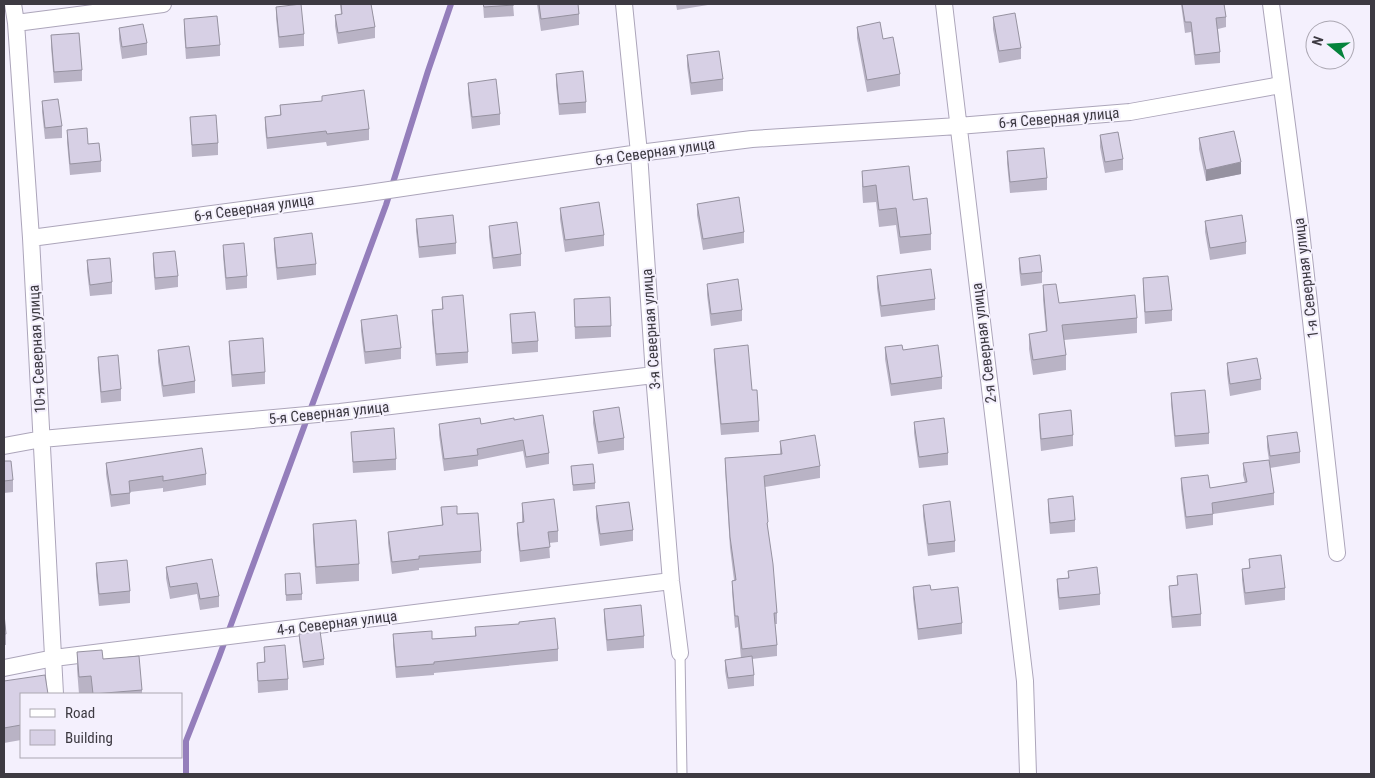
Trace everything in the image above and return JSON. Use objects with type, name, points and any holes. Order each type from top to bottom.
[{"type":"street","name":"10-я Северная улица","points":[[12,4],[16,23],[31,238],[56,693]]},
{"type":"street","points":[[16,23],[163,4]]},
{"type":"street","name":"3-я Северная улица","points":[[624,4],[639,153],[654,375],[671,581],[680,653]]},
{"type":"street","name":"2-я Северная улица","points":[[944,4],[1025,681],[1028,774]]},
{"type":"street","name":"1-я Северная улица","points":[[1271,4],[1301,231],[1337,553]]},
{"type":"street","name":"6-я Северная улица","points":[[31,238],[362,194],[639,153],[752,139],[958,126],[1130,112],[1281,84]]},
{"type":"street","name":"5-я Северная улица","points":[[4,446],[42,439],[340,412],[654,375]]},
{"type":"street","name":"4-я Северная улица","points":[[4,668],[54,658],[671,581]]},
{"type":"lane","points":[[680,653],[682,774]]},
{"type":"building","points":[[301,4],[304,34],[279,37],[276,7]]},
{"type":"building","points":[[341,4],[371,4],[375,27],[338,33],[335,15],[342,14]]},
{"type":"building","points":[[483,4],[513,4],[514,5],[484,7]]},
{"type":"building","points":[[539,4],[578,4],[579,14],[541,19]]},
{"type":"building","points":[[1182,4],[1224,4],[1226,17],[1216,18],[1220,52],[1195,55],[1191,22],[1185,22]]},
{"type":"building","points":[[1015,13],[1021,48],[999,51],[993,17]]},
{"type":"building","points":[[217,16],[220,45],[186,48],[184,19]]},
{"type":"building","points":[[880,22],[883,39],[893,37],[900,74],[867,80],[857,27]]},
{"type":"building","points":[[143,24],[147,43],[122,47],[119,28]]},
{"type":"building","points":[[79,33],[82,70],[54,72],[51,35]]},
{"type":"building","points":[[719,51],[723,79],[691,83],[687,55]]},
{"type":"building","points":[[583,71],[586,102],[559,104],[556,74]]},
{"type":"building","points":[[496,79],[500,114],[472,117],[468,83]]},
{"type":"building","points":[[364,90],[369,129],[327,134],[326,131],[267,138],[265,117],[281,115],[280,105],[322,101],[322,96]]},
{"type":"building","points":[[58,99],[62,126],[45,128],[42,101]]},
{"type":"building","points":[[216,115],[218,143],[192,145],[190,117]]},
{"type":"building","points":[[87,128],[88,144],[99,143],[101,161],[70,164],[67,130]]},
{"type":"building","points":[[1234,131],[1241,162],[1206,170],[1199,138]]},
{"type":"building","points":[[1118,132],[1123,159],[1105,162],[1100,135]]},
{"type":"building","points":[[1044,148],[1047,178],[1010,182],[1007,151]]},
{"type":"building","points":[[909,166],[913,200],[927,198],[931,234],[900,237],[896,208],[879,210],[876,185],[863,187],[862,171]]},
{"type":"building","points":[[739,197],[744,232],[703,239],[697,204]]},
{"type":"building","points":[[599,202],[604,235],[565,240],[560,208]]},
{"type":"building","points":[[453,215],[456,243],[419,247],[416,219]]},
{"type":"building","points":[[1242,215],[1246,242],[1210,248],[1205,221]]},
{"type":"building","points":[[517,222],[521,254],[493,258],[489,226]]},
{"type":"building","points":[[312,233],[316,264],[277,268],[274,238]]},
{"type":"building","points":[[244,243],[247,276],[226,278],[223,245]]},
{"type":"building","points":[[175,251],[178,276],[155,278],[153,253]]},
{"type":"building","points":[[1040,255],[1042,272],[1021,274],[1019,258]]},
{"type":"building","points":[[110,258],[112,282],[90,285],[87,260]]},
{"type":"building","points":[[931,269],[935,299],[881,306],[877,276]]},
{"type":"building","points":[[1168,276],[1172,310],[1145,312],[1143,278]]},
{"type":"building","points":[[738,279],[742,310],[711,314],[707,284]]},
{"type":"building","points":[[1056,284],[1059,303],[1135,295],[1137,318],[1062,325],[1066,355],[1033,360],[1029,334],[1047,331],[1043,285]]},
{"type":"building","points":[[463,295],[468,352],[436,354],[432,310],[443,309],[442,297]]},
{"type":"building","points":[[610,297],[611,326],[575,327],[574,299]]},
{"type":"building","points":[[535,312],[538,341],[512,343],[510,314]]},
{"type":"building","points":[[397,315],[401,348],[365,352],[361,320]]},
{"type":"building","points":[[263,338],[265,372],[232,375],[229,341]]},
{"type":"building","points":[[748,345],[752,390],[757,390],[759,421],[721,424],[714,349]]},
{"type":"building","points":[[902,345],[903,350],[938,345],[942,377],[891,384],[885,347]]},
{"type":"building","points":[[189,346],[195,381],[163,386],[158,350]]},
{"type":"building","points":[[118,355],[121,389],[101,392],[98,357]]},
{"type":"building","points":[[1257,358],[1261,379],[1230,384],[1227,363]]},
{"type":"building","points":[[1205,390],[1209,433],[1175,436],[1171,393]]},
{"type":"building","points":[[619,407],[624,438],[598,442],[593,411]]},
{"type":"building","points":[[1071,410],[1073,435],[1041,439],[1039,414]]},
{"type":"building","points":[[543,415],[549,453],[526,457],[523,440],[477,449],[478,455],[444,459],[439,424],[480,418],[481,424]]},
{"type":"building","points":[[944,418],[948,453],[919,457],[914,422]]},
{"type":"building","points":[[394,428],[396,459],[353,462],[351,432]]},
{"type":"building","points":[[1297,432],[1300,452],[1270,456],[1267,436]]},
{"type":"building","points":[[815,435],[820,466],[764,476],[777,613],[774,613],[777,645],[742,649],[738,616],[735,616],[732,581],[736,580],[730,537],[725,458],[782,454],[780,441]]},
{"type":"building","points":[[202,448],[206,474],[163,481],[163,476],[129,481],[130,493],[111,495],[106,463]]},
{"type":"building","points":[[1269,460],[1274,493],[1212,503],[1213,514],[1186,517],[1181,478],[1208,475],[1210,488],[1247,482],[1243,463]]},
{"type":"building","points":[[4,461],[11,461],[13,480],[4,481]]},
{"type":"building","points":[[593,464],[595,483],[573,485],[571,466]]},
{"type":"building","points":[[1073,496],[1075,520],[1050,523],[1048,499]]},
{"type":"building","points":[[554,499],[558,531],[548,532],[550,547],[520,551],[517,523],[524,522],[522,503]]},
{"type":"building","points":[[950,501],[955,541],[928,544],[923,505]]},
{"type":"building","points":[[629,502],[633,530],[600,534],[596,506]]},
{"type":"building","points":[[457,506],[457,514],[478,513],[481,551],[419,556],[419,559],[392,562],[388,532],[443,525],[441,507]]},
{"type":"building","points":[[356,520],[359,564],[316,567],[313,524]]},
{"type":"building","points":[[1281,555],[1285,588],[1245,593],[1242,569],[1250,568],[1249,559]]},
{"type":"building","points":[[212,559],[219,596],[200,599],[197,583],[170,587],[166,567]]},
{"type":"building","points":[[127,560],[130,591],[99,594],[96,563]]},
{"type":"building","points":[[1097,567],[1100,594],[1059,598],[1057,579],[1069,578],[1068,571]]},
{"type":"building","points":[[300,573],[302,594],[286,595],[285,574]]},
{"type":"building","points":[[1197,574],[1201,614],[1172,617],[1169,586],[1178,585],[1177,576]]},
{"type":"building","points":[[930,585],[931,590],[958,587],[962,623],[918,629],[913,587]]},
{"type":"building","points":[[641,605],[644,636],[607,640],[604,609]]},
{"type":"building","points":[[4,614],[6,634],[4,634]]},
{"type":"building","points":[[555,618],[558,649],[396,667],[393,634],[432,631],[432,639],[476,636],[475,627],[519,624],[519,622]]},
{"type":"building","points":[[320,631],[324,659],[303,662],[299,634]]},
{"type":"building","points":[[285,645],[288,679],[258,681],[257,663],[265,662],[264,647]]},
{"type":"building","points":[[102,650],[103,659],[139,656],[142,690],[93,693],[91,676],[79,677],[77,652]]},
{"type":"building","points":[[752,656],[754,675],[728,678],[725,660]]},
{"type":"building","points":[[45,675],[48,693],[20,693],[20,725],[4,728],[4,681]]},
{"type":"waterway","points":[[186,774],[186,741],[219,657],[386,205],[451,4]]}]
